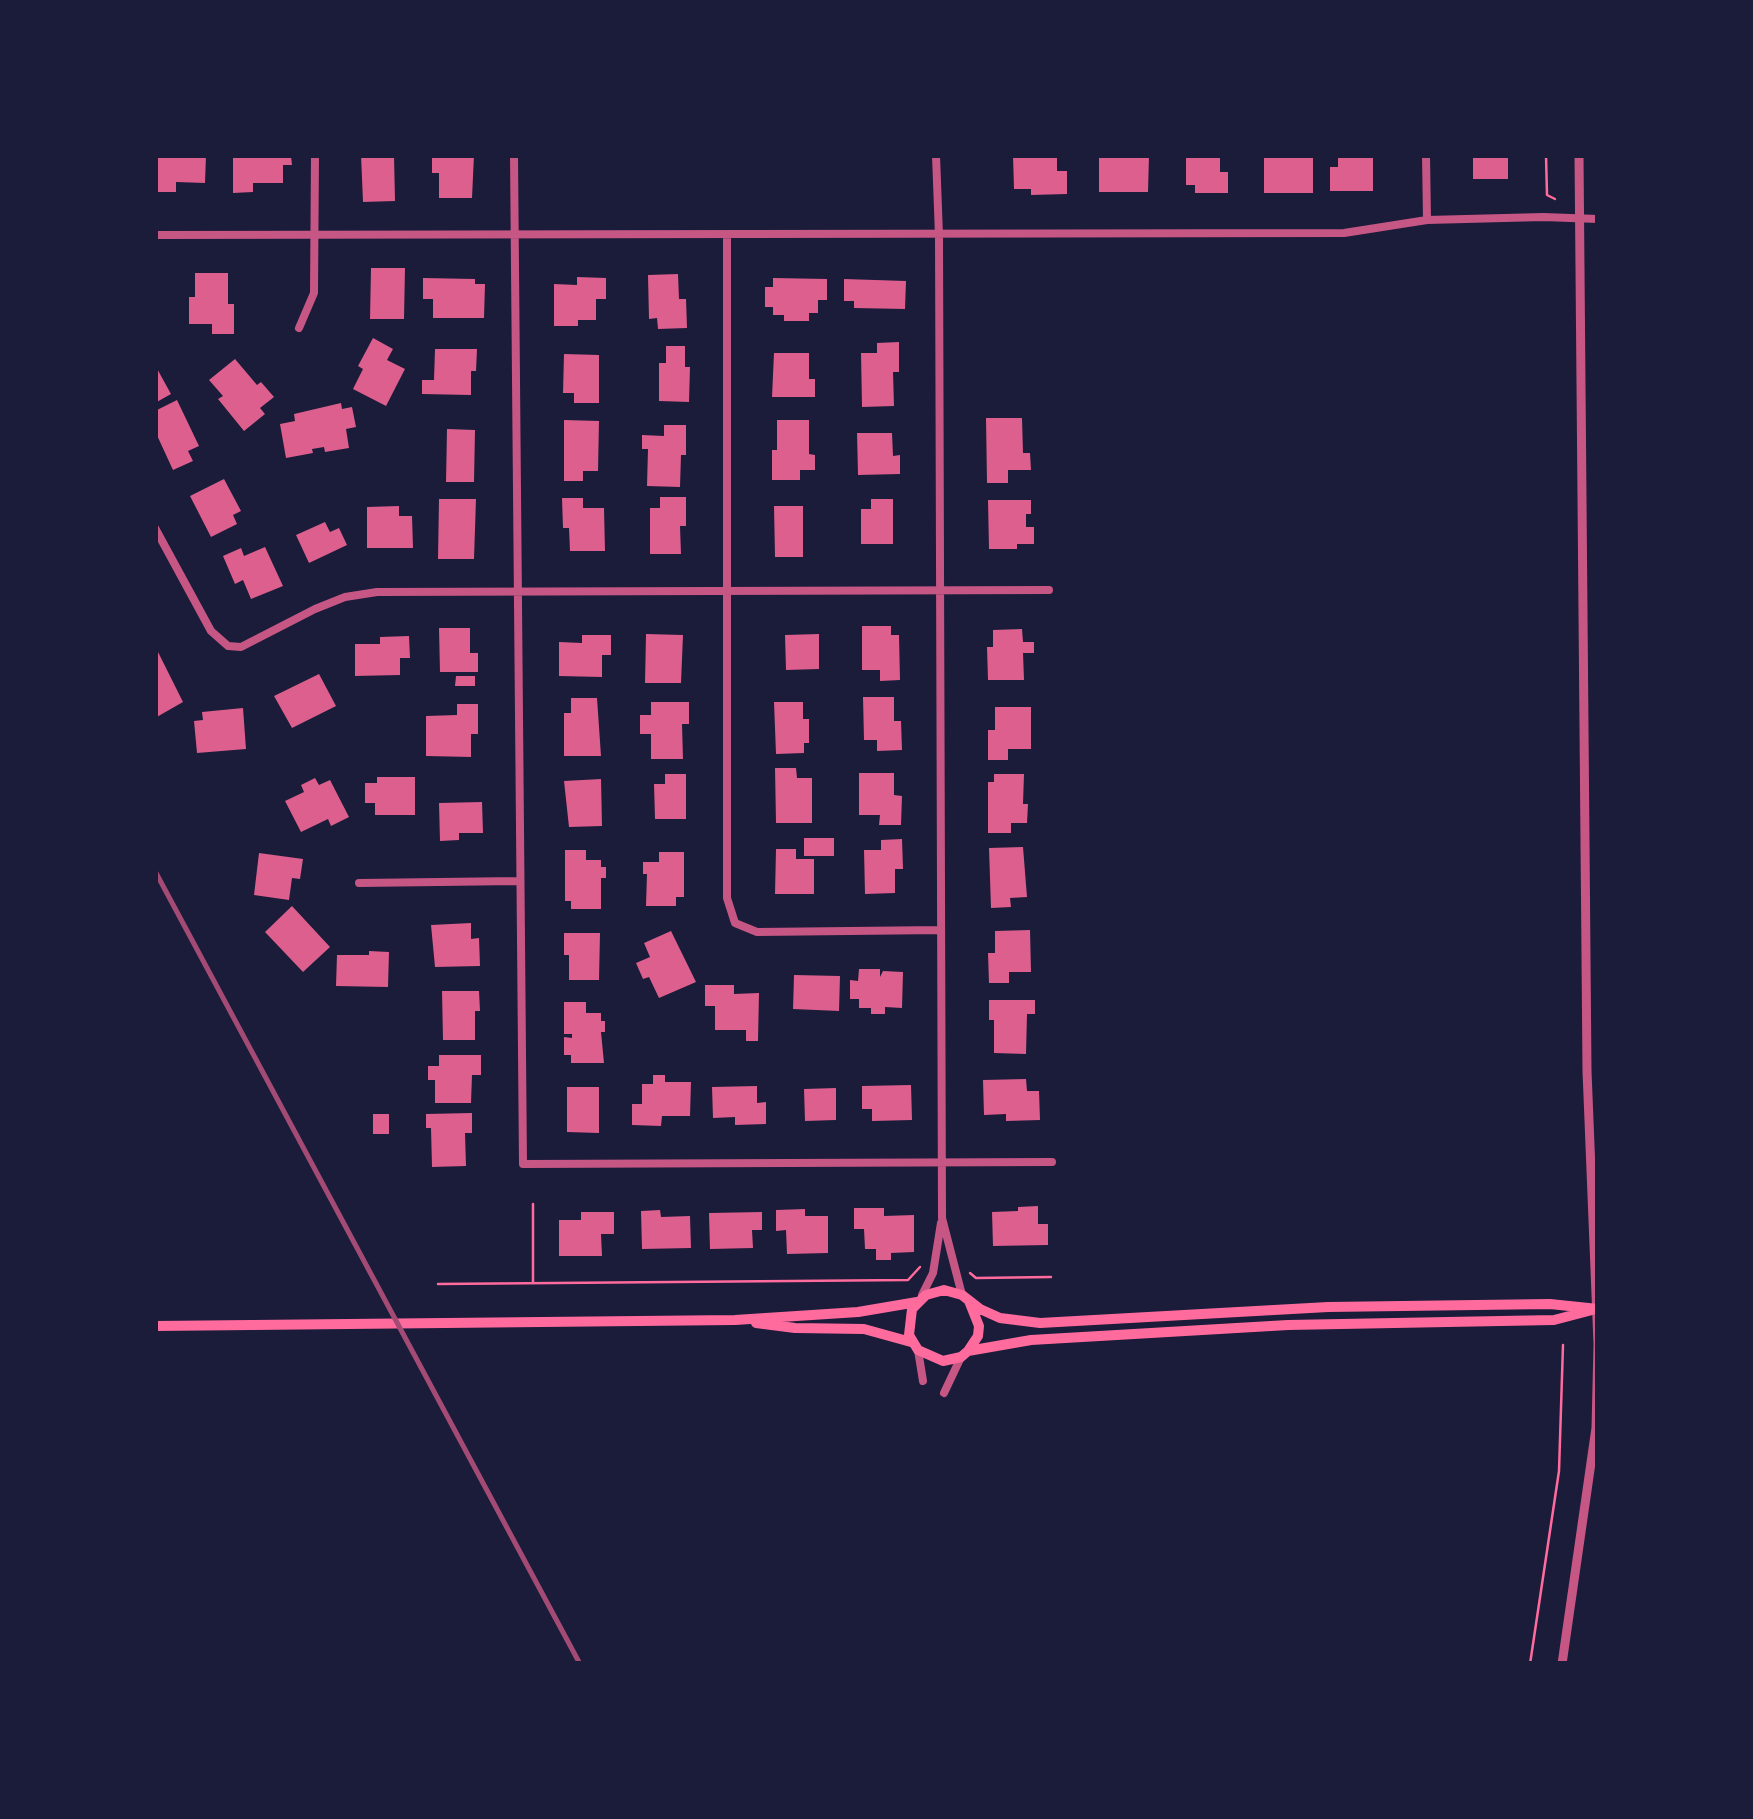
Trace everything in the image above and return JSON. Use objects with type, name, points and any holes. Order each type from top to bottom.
[{"type":"main road","points":[[915,1346],[909,1317],[926,1294],[944,1290],[1000,1318],[1040,1323],[1345,1307],[1550,1304],[1598,1309]]},
{"type":"main road","points":[[964,1354],[974,1344],[979,1326],[965,1298]]},
{"type":"main road","points":[[155,1326],[735,1320],[858,1312],[918,1301]]},
{"type":"main road","points":[[735,1320],[795,1328],[864,1329],[915,1346],[943,1361],[1031,1340],[1288,1325],[1554,1320],[1598,1309]]},
{"type":"street","points":[[299,328],[314,292],[315,155]]},
{"type":"street","points":[[514,155],[523,1164],[1052,1162]]},
{"type":"street","points":[[918,1301],[930,1282],[942,1218],[936,155]]},
{"type":"street","points":[[1426,155],[1427,220]]},
{"type":"street","points":[[1562,1664],[1596,1428],[1598,1309],[1588,1071],[1579,155]]},
{"type":"street","points":[[155,235],[1344,233],[1427,220],[1598,219]]},
{"type":"street","points":[[727,236],[727,898],[735,923],[757,932],[941,930]]},
{"type":"street","points":[[155,528],[211,630],[228,646],[241,648],[315,609],[345,597],[377,592],[1049,590]]},
{"type":"street","points":[[359,883],[518,881]]},
{"type":"street","points":[[942,1218],[965,1298]]},
{"type":"street","points":[[915,1346],[923,1381]]},
{"type":"street","points":[[944,1392],[964,1354]]},
{"type":"path","points":[[1546,155],[1546,195],[1555,199]]},
{"type":"path","points":[[532,1284],[533,1204]]},
{"type":"path","points":[[438,1284],[908,1280],[922,1264]]},
{"type":"path","points":[[966,1268],[976,1278],[1052,1276]]},
{"type":"path","points":[[1530,1664],[1559,1471],[1563,1345]]},
{"type":"building","points":[[156,155],[206,155],[205,183],[176,182],[176,192],[155,192]]},
{"type":"building","points":[[233,155],[291,156],[292,165],[283,165],[283,183],[253,183],[253,192],[233,193]]},
{"type":"building","points":[[361,155],[394,155],[395,201],[363,202]]},
{"type":"building","points":[[474,155],[472,198],[439,198],[439,173],[432,173],[432,157]]},
{"type":"building","points":[[1013,155],[1057,155],[1057,171],[1067,171],[1067,194],[1031,195],[1031,189],[1014,189]]},
{"type":"building","points":[[1186,155],[1220,157],[1220,172],[1228,172],[1228,193],[1195,193],[1195,185],[1186,185]]},
{"type":"building","points":[[1313,155],[1313,193],[1264,193],[1264,158]]},
{"type":"building","points":[[1473,155],[1508,155],[1508,179],[1473,179]]},
{"type":"building","points":[[1099,156],[1149,156],[1148,192],[1099,192]]},
{"type":"building","points":[[1338,157],[1373,158],[1373,191],[1330,191],[1330,167],[1338,167]]},
{"type":"building","points":[[371,268],[405,268],[404,319],[370,319]]},
{"type":"building","points":[[195,273],[228,273],[228,304],[234,304],[234,334],[212,334],[212,324],[189,324],[189,297],[195,297]]},
{"type":"building","points":[[678,274],[679,299],[686,299],[687,328],[658,329],[657,318],[649,319],[648,275]]},
{"type":"building","points":[[577,277],[606,278],[606,299],[596,299],[596,320],[578,320],[578,326],[554,326],[554,284],[577,285]]},
{"type":"building","points":[[423,278],[475,279],[475,284],[485,284],[484,318],[433,318],[433,299],[423,299]]},
{"type":"building","points":[[773,278],[827,279],[827,300],[818,300],[818,313],[809,313],[809,321],[784,321],[784,315],[773,315],[773,307],[765,307],[765,287],[773,287]]},
{"type":"building","points":[[844,279],[906,281],[905,309],[854,308],[854,301],[844,301]]},
{"type":"building","points":[[373,338],[393,349],[387,360],[405,369],[386,406],[353,389],[363,369],[358,366]]},
{"type":"building","points":[[899,342],[899,372],[893,372],[894,406],[862,407],[861,353],[877,353],[877,343]]},
{"type":"building","points":[[666,346],[685,346],[685,367],[690,367],[689,402],[659,401],[659,363],[666,363]]},
{"type":"building","points":[[435,349],[477,349],[476,371],[471,371],[471,395],[422,394],[422,380],[434,380]]},
{"type":"building","points":[[774,353],[809,353],[809,379],[815,379],[815,397],[772,397]]},
{"type":"building","points":[[564,354],[599,355],[599,403],[574,403],[574,393],[563,393]]},
{"type":"building","points":[[235,359],[257,385],[261,382],[274,397],[260,408],[265,414],[244,431],[218,399],[223,396],[209,380]]},
{"type":"building","points":[[155,365],[171,394],[155,403]]},
{"type":"building","points":[[177,400],[199,446],[188,451],[193,461],[173,470],[155,431],[155,411]]},
{"type":"building","points":[[341,403],[342,409],[352,407],[356,427],[346,429],[349,448],[325,452],[324,447],[286,458],[280,424],[295,421],[294,414]]},
{"type":"building","points":[[986,418],[1022,418],[1023,453],[1030,453],[1031,470],[1008,470],[1008,483],[987,483]]},
{"type":"building","points":[[564,420],[599,421],[598,471],[583,471],[583,481],[564,481]]},
{"type":"building","points":[[777,420],[809,420],[809,454],[815,455],[815,470],[800,470],[800,480],[772,480]]},
{"type":"building","points":[[664,425],[686,425],[680,487],[647,486],[648,449],[642,449],[642,435],[664,436]]},
{"type":"building","points":[[447,429],[475,430],[474,482],[446,482]]},
{"type":"building","points":[[857,433],[892,433],[893,456],[900,455],[900,474],[858,475]]},
{"type":"building","points":[[224,479],[241,511],[233,515],[237,524],[211,537],[190,496]]},
{"type":"building","points":[[660,497],[686,497],[686,526],[680,526],[681,554],[650,554],[650,508],[660,508]]},
{"type":"building","points":[[562,498],[583,498],[583,508],[604,508],[605,551],[570,551],[569,528],[563,528]]},
{"type":"building","points":[[439,499],[476,499],[474,559],[438,559]]},
{"type":"building","points":[[871,499],[893,499],[893,544],[861,544],[861,509],[871,509]]},
{"type":"building","points":[[988,500],[1031,500],[1026,527],[1034,527],[1034,544],[1017,544],[1017,549],[989,549]]},
{"type":"building","points":[[399,506],[399,516],[412,516],[413,548],[367,548],[367,507]]},
{"type":"building","points":[[774,506],[803,506],[803,557],[775,557]]},
{"type":"building","points":[[325,522],[330,532],[339,528],[347,545],[309,563],[296,535]]},
{"type":"building","points":[[265,547],[283,586],[251,599],[243,580],[235,584],[223,556],[241,548],[244,556]]},
{"type":"building","points":[[862,626],[891,626],[891,635],[899,635],[900,680],[880,681],[880,670],[862,670]]},
{"type":"building","points":[[439,628],[470,628],[470,653],[478,653],[478,672],[440,672]]},
{"type":"building","points":[[1022,629],[1023,642],[1034,642],[1034,653],[1023,653],[1024,680],[988,680],[987,647],[993,647],[993,630]]},
{"type":"building","points":[[646,634],[683,635],[681,683],[645,683]]},
{"type":"building","points":[[819,634],[819,669],[786,670],[785,635]]},
{"type":"building","points":[[582,635],[611,635],[611,655],[602,655],[602,677],[559,676],[559,642],[582,643]]},
{"type":"building","points":[[409,636],[410,658],[400,658],[400,675],[355,676],[355,644],[380,644],[380,637]]},
{"type":"building","points":[[155,646],[183,702],[155,718]]},
{"type":"building","points":[[319,674],[336,706],[292,728],[274,696]]},
{"type":"building","points":[[456,676],[475,676],[475,686],[455,686]]},
{"type":"building","points":[[863,697],[894,697],[894,721],[901,721],[902,750],[877,751],[877,740],[864,740]]},
{"type":"building","points":[[571,698],[597,698],[601,756],[564,756],[564,713],[571,713]]},
{"type":"building","points":[[651,702],[689,702],[689,724],[682,724],[683,759],[651,759],[651,734],[640,734],[640,715],[651,715]]},
{"type":"building","points":[[774,702],[803,702],[803,719],[809,719],[809,743],[804,743],[804,753],[776,754]]},
{"type":"building","points":[[457,704],[478,704],[478,734],[471,734],[471,757],[426,756],[426,716],[457,715]]},
{"type":"building","points":[[995,707],[1031,707],[1031,749],[1008,749],[1008,760],[988,760],[988,730],[995,730]]},
{"type":"building","points":[[243,708],[246,749],[197,753],[194,721],[203,720],[202,712]]},
{"type":"building","points":[[775,768],[796,768],[797,778],[812,778],[812,823],[776,823]]},
{"type":"building","points":[[859,773],[894,773],[894,795],[902,796],[901,825],[879,825],[880,815],[859,815]]},
{"type":"building","points":[[665,774],[686,774],[686,819],[655,819],[654,784],[665,784]]},
{"type":"building","points":[[994,774],[1024,774],[1027,823],[1011,823],[1011,833],[988,833],[988,782],[994,782]]},
{"type":"building","points":[[377,777],[415,777],[415,815],[375,815],[375,803],[365,803],[365,783],[377,783]]},
{"type":"building","points":[[315,778],[319,785],[330,780],[349,817],[331,826],[328,819],[301,832],[285,801],[304,792],[301,785]]},
{"type":"building","points":[[601,779],[602,826],[569,827],[564,781]]},
{"type":"building","points":[[482,802],[483,833],[459,833],[459,840],[440,841],[439,803]]},
{"type":"building","points":[[804,838],[834,838],[834,856],[804,856]]},
{"type":"building","points":[[902,839],[903,869],[895,869],[895,893],[865,894],[864,850],[881,850],[881,840]]},
{"type":"building","points":[[1023,847],[1027,897],[1010,898],[1011,907],[991,908],[989,848]]},
{"type":"building","points":[[776,849],[796,849],[796,859],[814,859],[814,894],[775,894]]},
{"type":"building","points":[[565,850],[586,850],[586,860],[601,860],[601,867],[606,867],[606,878],[601,878],[601,909],[571,909],[571,901],[565,901]]},
{"type":"building","points":[[659,852],[684,852],[684,897],[676,897],[676,906],[646,906],[647,874],[643,874],[643,862],[659,862]]},
{"type":"building","points":[[259,853],[303,859],[300,879],[292,878],[289,900],[254,895]]},
{"type":"building","points":[[292,906],[330,947],[303,972],[265,932]]},
{"type":"building","points":[[471,923],[471,939],[479,938],[480,966],[435,967],[431,925]]},
{"type":"building","points":[[1030,930],[1031,972],[1009,972],[1009,983],[989,983],[988,953],[995,953],[995,931]]},
{"type":"building","points":[[671,931],[696,982],[659,998],[649,977],[643,979],[636,963],[650,957],[644,943]]},
{"type":"building","points":[[564,933],[600,933],[599,980],[569,980]]},
{"type":"building","points":[[369,951],[389,952],[388,987],[336,986],[337,955],[369,955]]},
{"type":"building","points":[[859,969],[880,969],[880,977],[883,971],[903,972],[902,1008],[885,1007],[885,1014],[871,1014],[871,1008],[859,1008],[859,999],[850,999],[850,980],[858,981]]},
{"type":"building","points":[[794,975],[840,976],[839,1011],[793,1009]]},
{"type":"building","points":[[705,985],[734,985],[734,994],[759,993],[758,1041],[746,1041],[746,1030],[715,1030],[715,1006],[705,1006]]},
{"type":"building","points":[[442,991],[479,991],[475,1040],[443,1040]]},
{"type":"building","points":[[989,1000],[1035,1000],[1035,1014],[1027,1014],[1026,1054],[994,1053],[994,1020],[989,1020]]},
{"type":"building","points":[[564,1002],[586,1002],[586,1013],[601,1013],[601,1021],[605,1021],[605,1032],[601,1032],[604,1063],[571,1063],[571,1055],[564,1055],[564,1037],[572,1038],[572,1034],[564,1034]]},
{"type":"building","points":[[439,1055],[481,1055],[481,1075],[472,1075],[471,1103],[435,1103],[435,1080],[428,1080],[428,1066],[439,1066]]},
{"type":"building","points":[[653,1075],[665,1075],[665,1082],[691,1082],[690,1116],[662,1116],[661,1126],[632,1125],[632,1104],[642,1104],[642,1084],[653,1084]]},
{"type":"building","points":[[1026,1079],[1027,1091],[1039,1091],[1040,1120],[1006,1121],[1006,1114],[984,1115],[983,1080]]},
{"type":"building","points":[[911,1085],[912,1120],[872,1121],[872,1109],[862,1109],[862,1086]]},
{"type":"building","points":[[757,1086],[757,1103],[766,1102],[766,1124],[735,1125],[735,1117],[713,1118],[712,1087]]},
{"type":"building","points":[[567,1087],[599,1087],[599,1133],[567,1132]]},
{"type":"building","points":[[836,1088],[836,1120],[805,1121],[804,1089]]},
{"type":"building","points":[[472,1113],[472,1133],[465,1133],[466,1166],[432,1167],[431,1128],[426,1128],[426,1114]]},
{"type":"building","points":[[373,1114],[389,1114],[389,1134],[373,1134]]},
{"type":"building","points":[[1038,1206],[1038,1224],[1048,1224],[1048,1245],[993,1246],[992,1212]]},
{"type":"building","points":[[854,1208],[884,1208],[884,1216],[914,1215],[914,1252],[891,1253],[891,1260],[876,1260],[876,1249],[865,1249],[864,1229],[854,1229]]},
{"type":"building","points":[[805,1209],[805,1216],[828,1216],[828,1253],[787,1254],[786,1230],[776,1231],[776,1210]]},
{"type":"building","points":[[660,1210],[661,1217],[690,1216],[691,1248],[642,1249],[641,1211]]},
{"type":"building","points":[[581,1212],[614,1212],[614,1234],[601,1234],[602,1256],[559,1256],[559,1220],[581,1220]]},
{"type":"building","points":[[762,1212],[762,1230],[752,1230],[753,1248],[710,1249],[709,1213]]},
{"type":"railway","points":[[155,871],[580,1664]]}]
